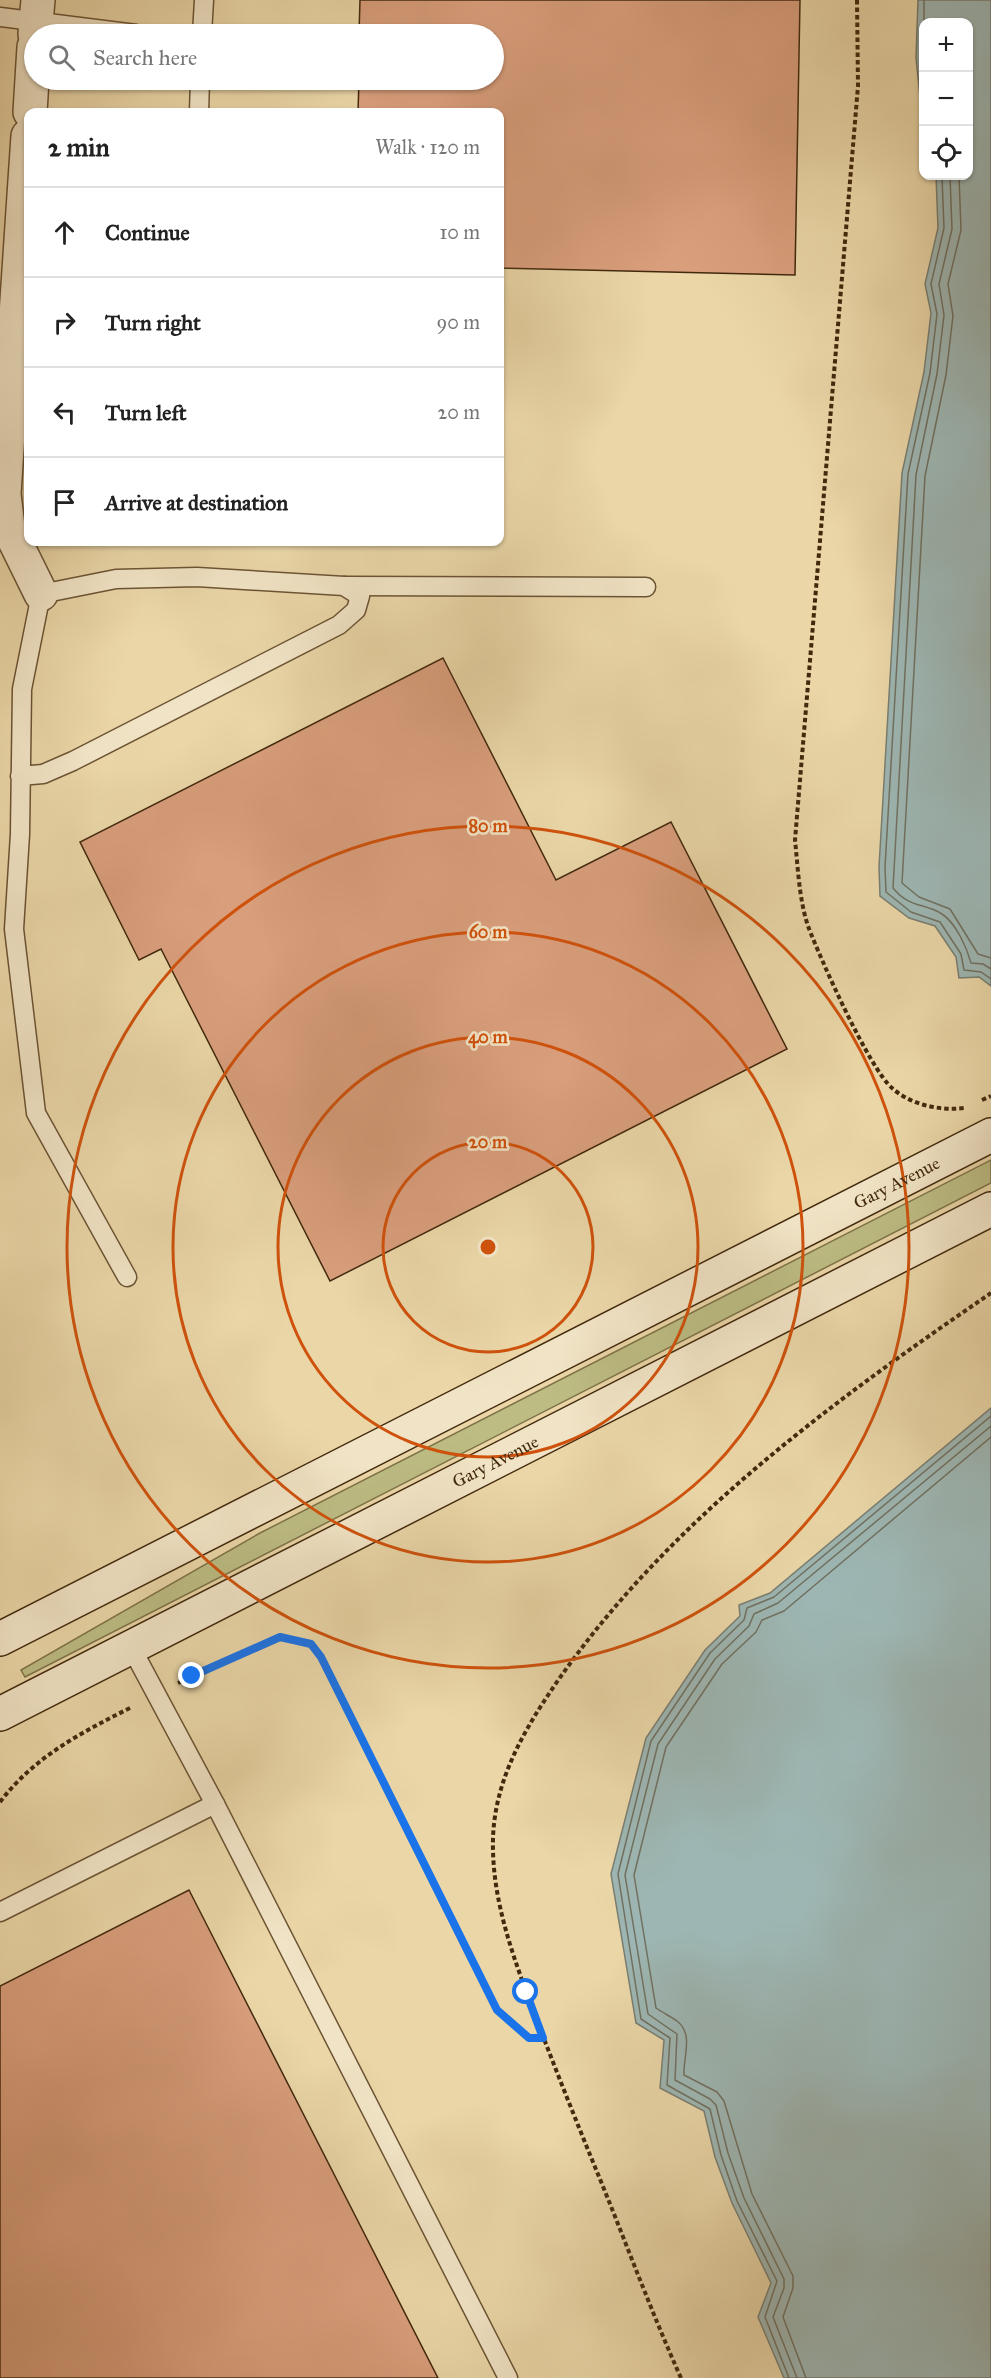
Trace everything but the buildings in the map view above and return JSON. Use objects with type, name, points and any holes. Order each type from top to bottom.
[{"type":"main road","points":[[30,108],[32,90]]},
{"type":"main road","points":[[24,196],[4,494],[4,529],[41,594]]},
{"type":"main road","name":"Gary Avenue","points":[[0,1639],[991,1135]]},
{"type":"main road","name":"Gary Avenue","points":[[0,1714],[991,1209]]},
{"type":"lane","points":[[203,24],[204,0]]},
{"type":"lane","points":[[0,17],[28,24]]},
{"type":"lane","points":[[199,108],[200,90]]},
{"type":"lane","points":[[127,1277],[36,1113],[14,929],[21,834],[22,689],[41,594],[116,579],[197,577],[344,586],[646,587]]},
{"type":"lane","points":[[20,776],[43,774],[73,761],[339,625],[356,610],[360,596],[344,586]]},
{"type":"lane","points":[[131,1647],[215,1804],[508,2378]]},
{"type":"lane","points":[[0,1912],[215,1804]]},
{"type":"path","points":[[858,0],[858,86],[795,840],[797,862],[808,924],[844,1006],[890,1086],[906,1098],[928,1106],[950,1109],[969,1107]]},
{"type":"path","points":[[976,1103],[991,1096]]},
{"type":"path","points":[[681,2378],[543,2038],[513,1953],[495,1881],[493,1847],[496,1810],[518,1743],[579,1652],[630,1588],[713,1505],[885,1366],[991,1293]]},
{"type":"path","points":[[192,1676],[280,1637],[311,1644],[321,1657],[497,2010],[529,2038],[543,2038]]},
{"type":"path","points":[[0,1802],[19,1777],[52,1752],[115,1715]]},
{"type":"green space","points":[[991,1160],[991,1183],[25,1677],[21,1670],[260,1533]]},
{"type":"water","points":[[918,0],[991,0],[991,986],[979,977],[959,978],[956,957],[935,926],[909,918],[880,896],[879,867],[902,473],[924,372],[931,313],[925,284],[938,228],[936,180],[973,180],[973,18],[919,18],[919,86],[916,58]]},
{"type":"water","points":[[991,1408],[991,2378],[784,2378],[758,2317],[771,2283],[732,2203],[715,2157],[704,2111],[660,2088],[664,2040],[636,2023],[611,1874],[646,1738],[705,1650],[740,1616],[739,1605],[770,1593]]},
{"type":"route","points":[[192,1676],[280,1637],[311,1644],[321,1657],[497,2010],[510,2024],[529,2038],[543,2038],[526,1992]]}]
